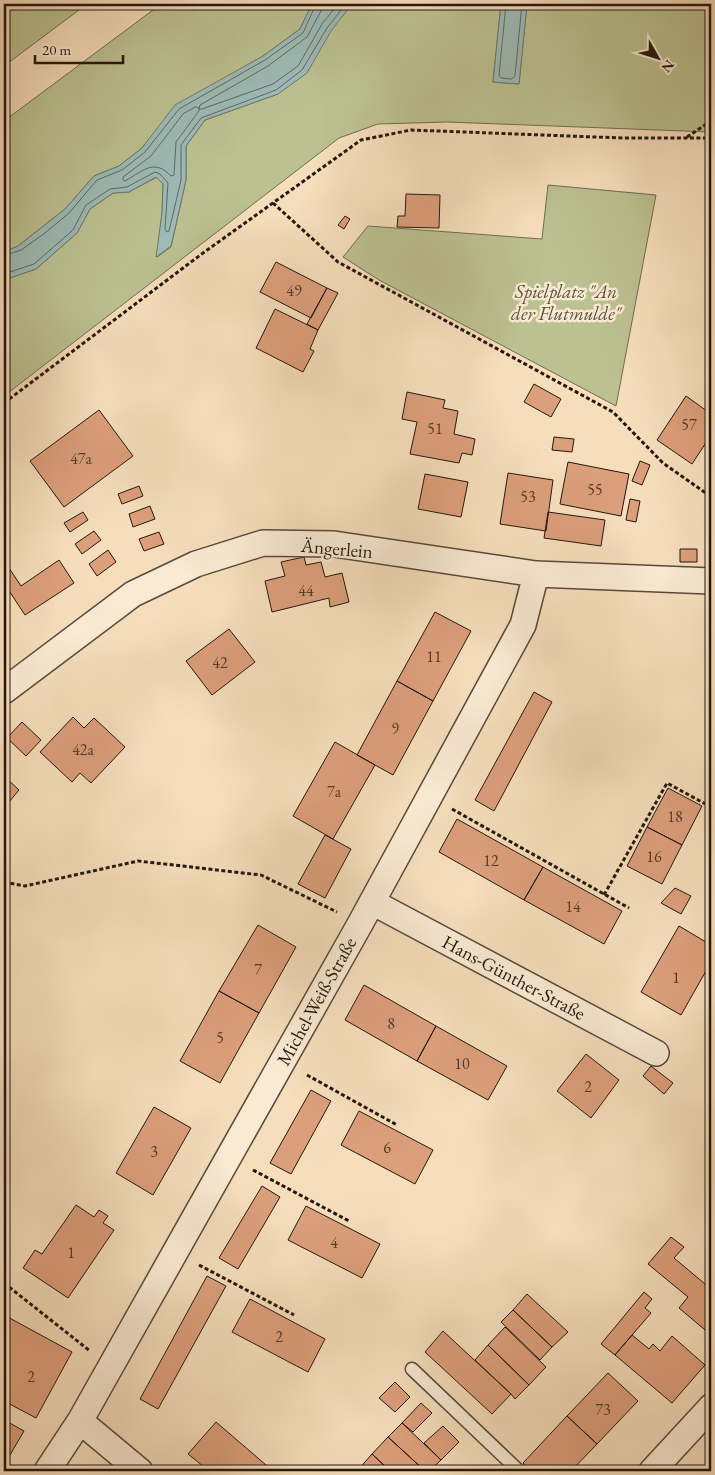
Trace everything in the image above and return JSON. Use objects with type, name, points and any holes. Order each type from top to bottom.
[{"type":"street","name":"Ängerlein","points":[[4,691],[133,594],[196,564],[263,543],[334,544],[536,574],[711,581]]},
{"type":"street","name":"Michel-Weiß-Straße","points":[[47,1471],[80,1421],[430,796],[523,625],[536,574]]},
{"type":"street","name":"Hans-Günther-Straße","points":[[372,902],[656,1053]]},
{"type":"street","points":[[652,1471],[711,1408]]},
{"type":"street","points":[[80,1421],[140,1471]]},
{"type":"lane","points":[[412,1368],[519,1471]]},
{"type":"path","points":[[687,136],[711,121]]},
{"type":"path","points":[[4,404],[203,253],[361,140],[411,130],[622,138],[687,136],[711,138]]},
{"type":"path","points":[[273,203],[338,262],[614,412],[663,463],[710,496],[711,499]]},
{"type":"path","points":[[604,895],[667,783],[711,807]]},
{"type":"path","points":[[430,796],[629,908]]},
{"type":"path","points":[[4,882],[25,886],[138,861],[261,874],[360,924]]},
{"type":"path","points":[[282,1061],[397,1125]]},
{"type":"path","points":[[228,1157],[349,1221]]},
{"type":"path","points":[[174,1252],[294,1314]]},
{"type":"path","points":[[4,1283],[109,1367]]},
{"type":"green space","points":[[4,4],[87,4],[4,66]]},
{"type":"green space","points":[[161,4],[312,4],[300,29],[263,56],[224,79],[156,131],[142,148],[119,166],[94,176],[65,209],[18,246],[4,252],[4,121]]},
{"type":"green space","points":[[352,4],[501,4],[493,82],[519,84],[527,4],[711,4],[711,132],[447,122],[378,124],[339,138],[4,396],[4,280],[36,269],[77,233],[90,209],[113,193],[129,192],[157,177],[163,184],[157,257],[171,247],[186,180],[186,146],[205,120],[278,94]]},
{"type":"green space","name":"Spielplatz \"An der Flutmulde\"","points":[[548,185],[656,195],[616,406],[379,280],[343,257],[368,226],[542,239]]},
{"type":"water","points":[[312,4],[352,4],[331,31],[307,73],[278,94],[205,120],[186,146],[186,180],[171,246],[156,257],[162,213],[163,184],[156,177],[129,192],[113,193],[90,209],[77,233],[36,269],[4,280],[4,252],[18,246],[65,209],[94,176],[119,166],[142,148],[175,105],[263,56],[300,29]]},
{"type":"water","points":[[501,4],[527,4],[519,84],[493,82]]},
{"type":"building","points":[[406,194],[440,195],[439,228],[397,227],[398,216],[405,216]]},
{"type":"building","points":[[345,216],[350,219],[344,229],[338,225]]},
{"type":"building","points":[[276,262],[327,288],[311,318],[260,292]]},
{"type":"building","points":[[327,288],[338,293],[318,330],[307,324]]},
{"type":"building","points":[[275,309],[318,330],[310,349],[314,351],[303,372],[256,348]]},
{"type":"building","points":[[534,384],[561,399],[551,417],[524,402]]},
{"type":"building","points":[[407,392],[445,400],[443,408],[458,411],[454,434],[475,439],[472,455],[462,453],[459,463],[410,454],[417,422],[402,419]]},
{"type":"building","points":[[686,396],[711,414],[711,435],[692,464],[657,440]]},
{"type":"building","points":[[99,410],[133,456],[64,507],[30,461]]},
{"type":"building","points":[[554,437],[574,439],[572,452],[552,450]]},
{"type":"building","points":[[640,461],[650,465],[642,485],[632,481]]},
{"type":"building","points":[[568,462],[629,474],[621,516],[560,504]]},
{"type":"building","points":[[508,473],[553,480],[546,531],[500,524]]},
{"type":"building","points":[[425,474],[468,482],[461,517],[418,509]]},
{"type":"building","points":[[139,486],[143,496],[122,504],[118,494]]},
{"type":"building","points":[[630,499],[640,501],[636,522],[626,520]]},
{"type":"building","points":[[150,506],[155,519],[133,527],[129,514]]},
{"type":"building","points":[[83,512],[88,520],[70,532],[64,523]]},
{"type":"building","points":[[548,512],[605,520],[601,546],[544,538]]},
{"type":"building","points":[[94,531],[101,540],[82,554],[75,544]]},
{"type":"building","points":[[159,532],[164,544],[144,551],[139,539]]},
{"type":"building","points":[[680,549],[697,549],[697,562],[680,562]]},
{"type":"building","points":[[108,550],[116,562],[97,576],[89,564]]},
{"type":"building","points":[[304,557],[306,565],[321,562],[325,577],[342,573],[349,602],[330,607],[329,598],[272,612],[265,581],[285,576],[281,562]]},
{"type":"building","points":[[59,560],[74,583],[25,615],[4,583],[4,572],[9,568],[21,586]]},
{"type":"building","points":[[435,612],[471,631],[433,701],[397,681]]},
{"type":"building","points":[[229,629],[255,662],[212,695],[186,661]]},
{"type":"building","points":[[397,681],[433,701],[393,775],[357,755]]},
{"type":"building","points":[[534,692],[552,702],[494,811],[475,800]]},
{"type":"building","points":[[73,717],[84,728],[94,718],[125,747],[91,783],[80,773],[72,782],[40,752]]},
{"type":"building","points":[[22,722],[41,740],[26,756],[7,738]]},
{"type":"building","points":[[335,742],[375,765],[333,839],[293,816]]},
{"type":"building","points":[[4,776],[19,790],[4,808]]},
{"type":"building","points":[[668,788],[702,806],[682,845],[647,827]]},
{"type":"building","points":[[457,819],[543,867],[524,900],[439,852]]},
{"type":"building","points":[[647,827],[682,845],[662,884],[627,866]]},
{"type":"building","points":[[325,835],[351,849],[325,898],[298,884]]},
{"type":"building","points":[[543,867],[622,911],[604,944],[524,900]]},
{"type":"building","points":[[675,888],[691,896],[681,914],[661,903]]},
{"type":"building","points":[[258,925],[296,947],[259,1013],[219,991]]},
{"type":"building","points":[[679,926],[711,945],[711,962],[681,1015],[641,992]]},
{"type":"building","points":[[364,985],[436,1026],[417,1061],[345,1020]]},
{"type":"building","points":[[219,991],[259,1013],[220,1083],[180,1061]]},
{"type":"building","points":[[436,1026],[507,1066],[488,1100],[417,1061]]},
{"type":"building","points":[[586,1054],[619,1080],[591,1118],[557,1091]]},
{"type":"building","points":[[651,1066],[673,1083],[664,1094],[643,1076]]},
{"type":"building","points":[[311,1090],[331,1101],[291,1174],[270,1163]]},
{"type":"building","points":[[154,1107],[191,1128],[153,1195],[116,1173]]},
{"type":"building","points":[[359,1111],[433,1150],[415,1184],[341,1145]]},
{"type":"building","points":[[262,1186],[280,1197],[238,1269],[219,1258]]},
{"type":"building","points":[[76,1205],[94,1217],[99,1210],[108,1216],[103,1223],[114,1230],[68,1298],[23,1268],[35,1250],[42,1254]]},
{"type":"building","points":[[306,1206],[380,1244],[362,1278],[288,1240]]},
{"type":"building","points":[[671,1237],[684,1247],[674,1258],[711,1289],[711,1335],[679,1308],[688,1297],[648,1264]]},
{"type":"building","points":[[207,1276],[226,1286],[158,1409],[140,1399]]},
{"type":"building","points":[[644,1292],[652,1299],[645,1308],[651,1313],[615,1355],[601,1344]]},
{"type":"building","points":[[527,1294],[568,1332],[552,1347],[513,1310]]},
{"type":"building","points":[[250,1299],[325,1339],[308,1372],[232,1332]]},
{"type":"building","points":[[513,1310],[552,1347],[540,1360],[501,1322]]},
{"type":"building","points":[[4,1315],[72,1352],[36,1418],[4,1401]]},
{"type":"building","points":[[505,1327],[546,1367],[529,1385],[488,1345]]},
{"type":"building","points":[[443,1331],[511,1394],[492,1414],[425,1352]]},
{"type":"building","points":[[632,1335],[649,1349],[653,1344],[660,1351],[672,1336],[705,1365],[672,1403],[615,1355]]},
{"type":"building","points":[[488,1345],[529,1385],[515,1399],[475,1360]]},
{"type":"building","points":[[608,1373],[638,1401],[597,1444],[567,1416]]},
{"type":"building","points":[[395,1382],[410,1397],[395,1412],[379,1398]]},
{"type":"building","points":[[421,1403],[432,1413],[413,1432],[402,1423]]},
{"type":"building","points":[[567,1416],[597,1444],[571,1471],[532,1471],[523,1463]]},
{"type":"building","points":[[6,1421],[24,1431],[10,1455],[4,1450],[4,1425]]},
{"type":"building","points":[[216,1422],[273,1471],[209,1471],[188,1454]]},
{"type":"building","points":[[402,1423],[441,1460],[429,1471],[425,1471],[388,1437]]},
{"type":"building","points":[[443,1426],[459,1442],[441,1460],[424,1443]]},
{"type":"building","points":[[388,1437],[425,1471],[390,1471],[372,1454]]},
{"type":"building","points":[[372,1454],[390,1471],[357,1471]]}]
